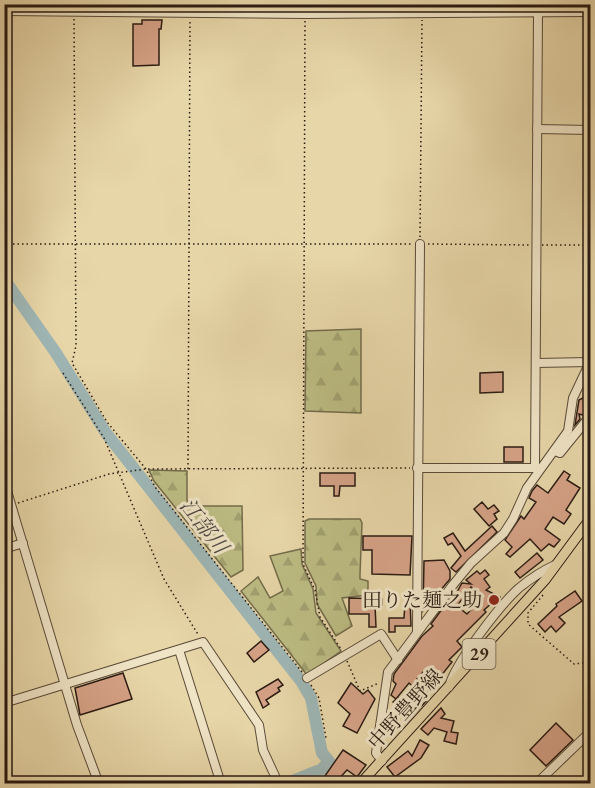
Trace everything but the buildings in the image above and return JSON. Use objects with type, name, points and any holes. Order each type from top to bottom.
[{"type":"main road","name":"中野豊野線","points":[[360,783],[448,688],[557,564],[591,519]]},
{"type":"street","points":[[4,11],[305,14],[591,12]]},
{"type":"street","points":[[538,13],[536,245],[538,468]]},
{"type":"street","points":[[537,129],[591,130]]},
{"type":"street","points":[[417,632],[420,244]]},
{"type":"street","points":[[382,761],[376,753],[388,672],[471,563],[504,533],[538,468],[555,451],[568,431],[573,398],[590,362],[536,363]]},
{"type":"street","points":[[555,451],[560,453],[586,421],[591,425]]},
{"type":"street","points":[[417,468],[538,468]]},
{"type":"street","points":[[4,481],[66,685],[99,783]]},
{"type":"street","points":[[4,549],[23,543]]},
{"type":"street","points":[[448,688],[451,677],[475,641],[518,589],[557,564]]},
{"type":"street","points":[[307,678],[381,634],[398,660]]},
{"type":"street","points":[[4,703],[203,642],[259,725],[263,750],[275,776],[271,783]]},
{"type":"street","points":[[179,650],[221,783]]},
{"type":"street","points":[[536,783],[591,732]]},
{"type":"path","points":[[74,12],[76,346],[72,363],[108,423],[146,468],[155,487],[307,678],[319,698],[326,738]]},
{"type":"path","points":[[188,469],[190,12]]},
{"type":"path","points":[[305,14],[303,564],[315,590],[320,617],[345,656],[360,691],[380,682],[388,672]]},
{"type":"path","points":[[420,244],[422,14]]},
{"type":"path","points":[[4,244],[591,245]]},
{"type":"path","points":[[63,372],[104,438],[164,579],[203,642]]},
{"type":"path","points":[[12,505],[118,473],[146,468],[417,468]]},
{"type":"path","points":[[548,589],[528,613],[528,624],[574,663],[583,663],[591,669]]},
{"type":"green space","points":[[361,329],[361,413],[305,411],[306,331]]},
{"type":"green space","points":[[149,470],[187,471],[187,500],[193,506],[242,506],[243,570],[231,577],[154,481]]},
{"type":"green space","points":[[309,519],[360,519],[362,523],[360,579],[368,581],[368,595],[342,598],[352,626],[336,636],[317,604],[316,586],[305,563],[305,521]]},
{"type":"green space","points":[[301,549],[302,564],[313,589],[316,613],[341,651],[307,675],[241,591],[258,577],[270,598],[283,591],[270,556]]},
{"type":"waterway","points":[[253,4],[253,9]]},
{"type":"waterway","name":"江部川","points":[[4,279],[56,353],[106,433],[301,681],[311,698],[322,753],[329,761],[322,769],[285,784]]},
{"type":"place","name":"田りた麺之助","points":[[494,600]]}]
